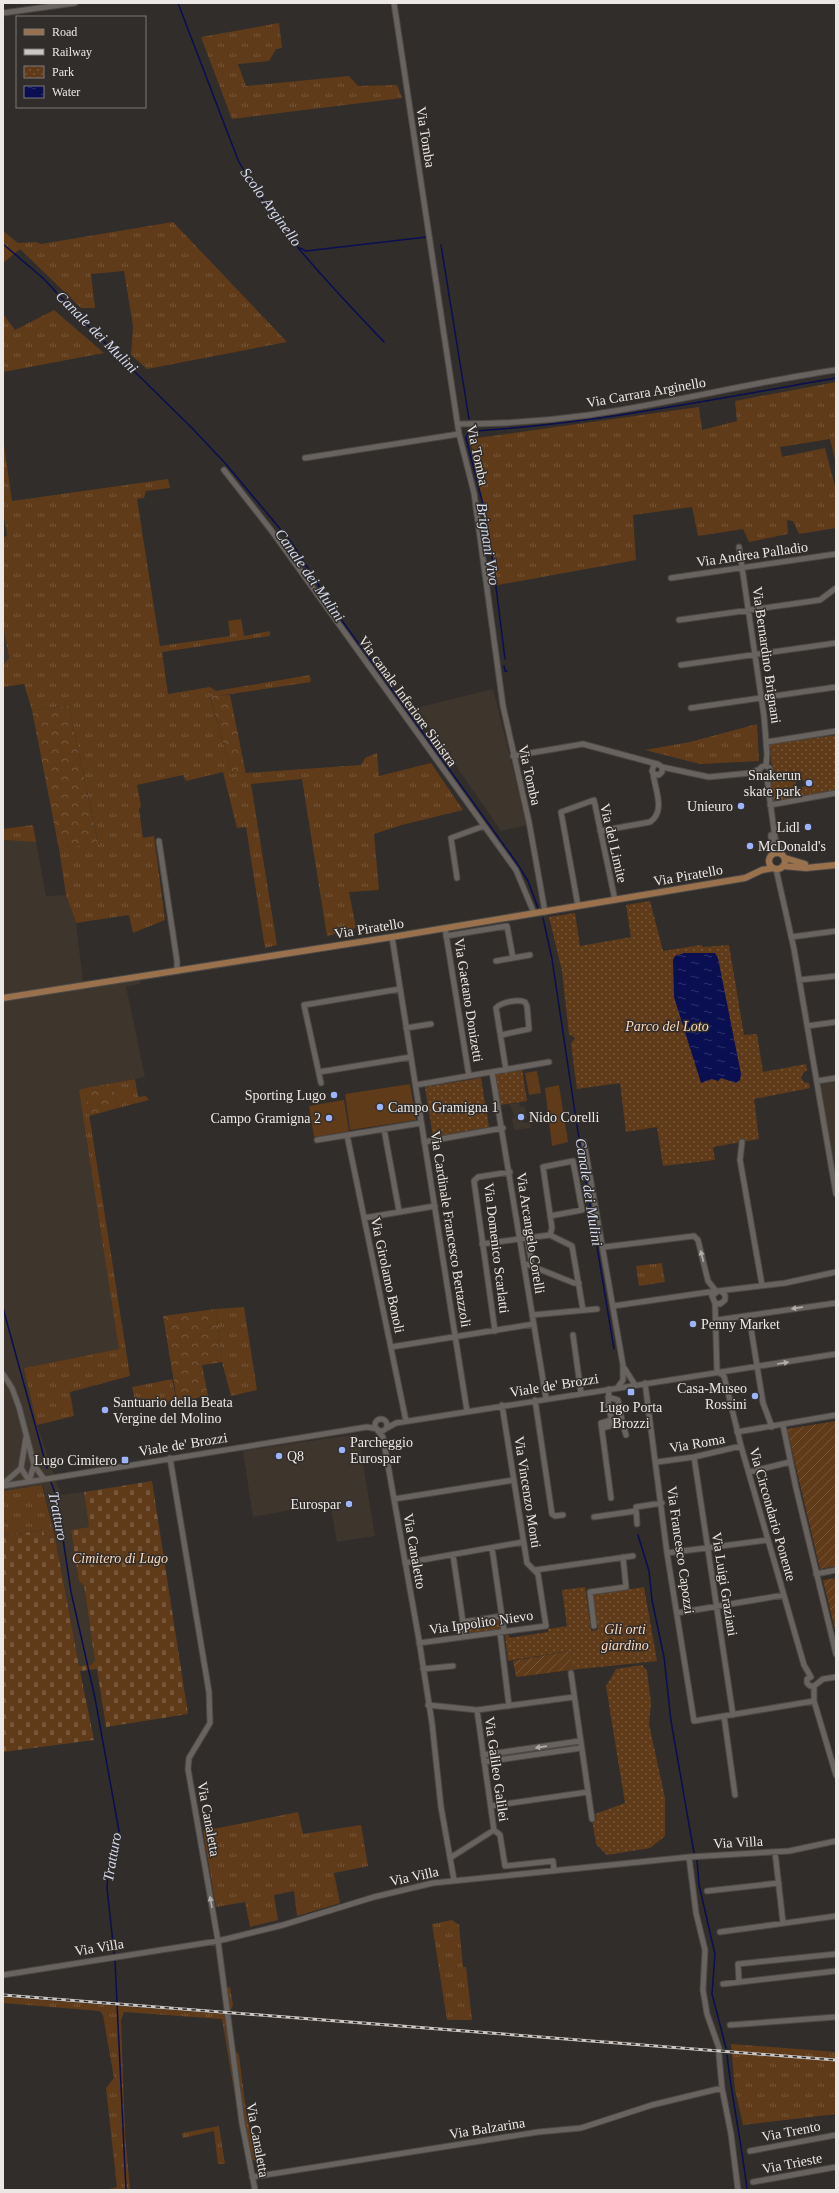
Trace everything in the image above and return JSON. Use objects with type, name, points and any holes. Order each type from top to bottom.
[{"type":"main road","points":[[783,856],[778,868],[769,864],[770,857],[783,856],[807,864],[836,861]]},
{"type":"main road","name":"Via Piratello","points":[[738,879],[753,872],[770,857]]},
{"type":"main road","name":"Via Piratello","points":[[3,998],[545,912],[738,879],[751,876],[762,870],[836,865]]},
{"type":"street","points":[[3,13],[75,3]]},
{"type":"street","name":"Via Tomba","points":[[394,3],[459,424],[459,434],[474,493],[484,556],[499,682],[513,756],[529,822],[545,912]]},
{"type":"street","name":"Via Carrara Arginello","points":[[459,424],[499,424],[588,415],[781,378],[836,370]]},
{"type":"street","points":[[305,458],[459,434]]},
{"type":"street","name":"Via canale Inferiore Sinistra","points":[[224,470],[271,530],[516,870],[525,887],[534,913]]},
{"type":"street","name":"Via Bernardino Brignani","points":[[740,547],[761,698],[766,742],[766,766],[771,772],[764,777]]},
{"type":"street","name":"Via Andrea Palladio","points":[[672,578],[836,554]]},
{"type":"street","points":[[679,620],[820,600],[836,588]]},
{"type":"street","points":[[681,665],[836,643]]},
{"type":"street","points":[[691,708],[836,687]]},
{"type":"street","points":[[766,742],[836,731]]},
{"type":"street","points":[[513,756],[583,744],[644,760],[662,767],[709,777],[750,773],[766,766]]},
{"type":"street","points":[[644,760],[657,775],[661,774],[662,767]]},
{"type":"street","points":[[600,831],[650,822],[655,817],[659,807],[652,771],[656,764]]},
{"type":"street","points":[[760,769],[764,777],[770,805],[774,838],[783,856]]},
{"type":"street","points":[[750,773],[764,777]]},
{"type":"street","points":[[764,777],[770,857]]},
{"type":"street","points":[[770,805],[836,794]]},
{"type":"street","name":"Via del Limite","points":[[578,906],[561,812],[594,800],[615,900]]},
{"type":"street","points":[[457,878],[451,838],[484,826]]},
{"type":"street","points":[[159,841],[178,961],[177,971]]},
{"type":"street","points":[[778,868],[836,1194]]},
{"type":"street","points":[[446,936],[507,926],[513,958]]},
{"type":"street","name":"Via Gaetano Donizetti","points":[[445,928],[468,1076]]},
{"type":"street","points":[[791,937],[836,931]]},
{"type":"street","name":"Via Cardinale Francesco Bertazzoli","points":[[392,937],[468,1411]]},
{"type":"street","points":[[496,961],[530,955]]},
{"type":"street","points":[[799,980],[836,976]]},
{"type":"street","points":[[321,1083],[304,1005],[400,989]]},
{"type":"street","points":[[501,1034],[529,1029],[528,1006],[525,1002],[501,1004],[497,1006],[496,1010],[506,1070]]},
{"type":"street","points":[[807,1026],[836,1022]]},
{"type":"street","points":[[406,1028],[431,1024]]},
{"type":"street","points":[[319,1072],[411,1057]]},
{"type":"street","points":[[416,1085],[548,1062]]},
{"type":"street","name":"Via Arcangelo Corelli","points":[[492,1072],[503,1128],[546,1398]]},
{"type":"street","points":[[817,1081],[836,1078]]},
{"type":"street","points":[[317,1140],[421,1123]]},
{"type":"street","points":[[424,1142],[503,1128]]},
{"type":"street","points":[[384,1129],[399,1212]]},
{"type":"street","name":"Via Girolamo Bonoli","points":[[347,1135],[392,1347],[406,1421]]},
{"type":"street","points":[[584,1142],[604,1247],[623,1365],[623,1380],[618,1387]]},
{"type":"street","points":[[742,1142],[740,1160],[762,1285]]},
{"type":"street","points":[[550,1216],[582,1210],[573,1161],[542,1167],[550,1216],[552,1228],[550,1235]]},
{"type":"street","name":"Via Domenico Scarlatti","points":[[495,1330],[482,1244],[484,1238],[475,1179],[510,1172]]},
{"type":"street","points":[[364,1218],[435,1206]]},
{"type":"street","points":[[482,1244],[550,1235],[573,1248],[583,1310]]},
{"type":"street","points":[[604,1247],[694,1236],[698,1240],[708,1281],[725,1297]]},
{"type":"street","name":"Via Arcangelo Corelli","points":[[528,1237],[532,1265]]},
{"type":"street","points":[[524,1263],[574,1283],[579,1283]]},
{"type":"street","points":[[613,1306],[702,1292],[737,1290],[821,1276],[836,1272]]},
{"type":"street","points":[[821,1276],[836,1276]]},
{"type":"street","points":[[717,1372],[716,1320],[718,1303],[737,1290]]},
{"type":"street","points":[[712,1298],[719,1291]]},
{"type":"street","points":[[702,1292],[718,1303]]},
{"type":"street","points":[[716,1320],[836,1303]]},
{"type":"street","points":[[532,1315],[597,1309]]},
{"type":"street","points":[[749,1316],[765,1412],[772,1427]]},
{"type":"street","points":[[392,1347],[534,1324]]},
{"type":"street","points":[[573,1335],[581,1393]]},
{"type":"street","name":"Viale de' Brozzi","points":[[367,1427],[377,1430],[406,1421],[502,1405],[836,1354]]},
{"type":"street","points":[[623,1365],[628,1376],[636,1384]]},
{"type":"street","name":"Via Circondario Ponente","points":[[717,1372],[724,1376],[748,1472],[804,1665],[811,1682]]},
{"type":"street","points":[[3,1374],[12,1388],[27,1434],[34,1465],[44,1479]]},
{"type":"street","name":"Via Francesco Capozzi","points":[[645,1383],[662,1503],[667,1553],[694,1721],[724,1716]]},
{"type":"street","points":[[609,1389],[608,1398],[612,1426],[602,1428],[611,1498]]},
{"type":"street","points":[[608,1398],[618,1400],[626,1436]]},
{"type":"street","points":[[535,1400],[552,1514],[554,1516],[563,1515]]},
{"type":"street","name":"Via Vincenzo Monti","points":[[502,1405],[527,1563],[538,1574],[546,1626]]},
{"type":"street","points":[[738,1432],[836,1416]]},
{"type":"street","name":"Viale de' Brozzi","points":[[3,1485],[367,1427],[381,1418],[396,1423]]},
{"type":"street","points":[[385,1420],[387,1428]]},
{"type":"street","points":[[376,1421],[377,1430]]},
{"type":"street","points":[[612,1421],[622,1421]]},
{"type":"street","points":[[782,1425],[836,1654]]},
{"type":"street","name":"Via Canaletto","points":[[383,1438],[387,1428]]},
{"type":"street","name":"Via Canaletto","points":[[377,1430],[383,1438],[419,1643],[441,1807],[454,1880]]},
{"type":"street","points":[[27,1434],[22,1468],[29,1481]]},
{"type":"street","name":"Via Roma","points":[[656,1462],[694,1457],[741,1446]]},
{"type":"street","name":"Via Luigi Graziani","points":[[694,1457],[733,1715]]},
{"type":"street","name":"Via Canaletta","points":[[170,1458],[209,1692],[210,1723],[189,1758],[190,1787],[218,1940],[242,2123],[255,2190]]},
{"type":"street","points":[[748,1472],[790,1462]]},
{"type":"street","points":[[29,1481],[34,1465]]},
{"type":"street","points":[[3,1485],[22,1468]]},
{"type":"street","points":[[394,1499],[514,1480]]},
{"type":"street","points":[[637,1524],[636,1507],[662,1503]]},
{"type":"street","points":[[594,1517],[636,1511]]},
{"type":"street","points":[[667,1553],[768,1540]]},
{"type":"street","points":[[405,1563],[524,1542]]},
{"type":"street","points":[[492,1548],[502,1616],[502,1632],[509,1706]]},
{"type":"street","points":[[453,1555],[465,1636]]},
{"type":"street","points":[[535,1570],[633,1556]]},
{"type":"street","points":[[594,1626],[590,1592],[626,1587],[623,1557]]},
{"type":"street","points":[[816,1574],[836,1570]]},
{"type":"street","points":[[677,1613],[784,1594]]},
{"type":"street","points":[[463,1622],[502,1616]]},
{"type":"street","name":"Via Ippolito Nievo","points":[[419,1643],[546,1626]]},
{"type":"street","points":[[423,1670],[453,1666]]},
{"type":"street","points":[[571,1673],[592,1819]]},
{"type":"street","points":[[836,1677],[811,1682],[814,1701],[836,1775]]},
{"type":"street","points":[[477,1710],[574,1697]]},
{"type":"street","points":[[735,1795],[724,1716],[814,1701]]},
{"type":"street","name":"Via Galileo Galilei","points":[[428,1705],[477,1710],[494,1830],[450,1858]]},
{"type":"street","points":[[483,1755],[580,1741]]},
{"type":"street","points":[[484,1762],[581,1748]]},
{"type":"street","points":[[490,1806],[588,1792]]},
{"type":"street","points":[[494,1830],[500,1835],[505,1866],[553,1861],[554,1870]]},
{"type":"street","name":"Via Villa","points":[[3,1975],[218,1940],[283,1925],[374,1897],[454,1880],[689,1857],[775,1852],[836,1841]]},
{"type":"street","points":[[775,1852],[783,1923]]},
{"type":"street","points":[[689,1857],[696,1913],[705,1950],[703,1990],[707,2014],[718,2048]]},
{"type":"street","points":[[707,1891],[779,1883]]},
{"type":"street","points":[[720,1932],[836,1916]]},
{"type":"street","points":[[738,1982],[738,1964],[836,1954]]},
{"type":"street","points":[[723,1984],[836,1971]]},
{"type":"street","points":[[730,2025],[836,2017]]},
{"type":"street","points":[[719,2055],[722,2088],[731,2134],[738,2190]]},
{"type":"street","name":"Via Balzarina","points":[[252,2177],[538,2132],[581,2128],[652,2105],[722,2088]]},
{"type":"street","name":"Via Trento","points":[[750,2151],[836,2135]]},
{"type":"street","name":"Via Trieste","points":[[753,2182],[836,2167]]},
{"type":"shaded area","points":[[3,624],[9,658],[3,666]]},
{"type":"shaded area","points":[[493,689],[527,825],[501,831],[416,708]]},
{"type":"shaded area","points":[[3,840],[36,842],[46,896],[66,895],[76,923],[83,981],[140,974],[140,984],[126,986],[145,1077],[79,1090],[120,1349],[24,1368],[37,1425],[61,1495],[84,1492],[89,1527],[71,1530],[79,1582],[84,1585],[95,1661],[91,1665],[79,1667],[55,1537],[43,1485],[3,1491]]},
{"type":"shaded area","points":[[836,1081],[836,1173],[819,1084]]},
{"type":"shaded area","name":"Nido Corelli","points":[[520,1103],[520,1107],[525,1106],[527,1119],[523,1120],[524,1123],[530,1122],[531,1128],[514,1130],[512,1119],[515,1118],[510,1104]]},
{"type":"shaded area","points":[[358,1434],[375,1536],[337,1542],[330,1503],[253,1517],[243,1451]]},
{"type":"shaded area","points":[[3,1994],[225,2012],[225,2014],[3,1997]]},
{"type":"shaded area","points":[[230,2012],[638,2042],[638,2045],[333,2023],[229,2014]]},
{"type":"green space","points":[[279,23],[282,48],[276,49],[269,61],[238,64],[246,86],[349,76],[358,86],[397,85],[402,98],[232,119],[201,37]]},
{"type":"green space","points":[[173,222],[287,342],[147,369],[131,355],[133,326],[124,271],[91,274],[95,308],[81,308],[20,249],[3,263],[3,231],[18,243],[36,242],[41,244]]},
{"type":"green space","points":[[54,310],[104,353],[3,372],[3,314],[15,330]]},
{"type":"green space","points":[[836,382],[836,463],[830,439],[780,447],[782,457],[825,448],[836,490],[836,528],[799,534],[793,521],[787,520],[788,534],[749,542],[743,529],[698,536],[692,507],[633,515],[636,560],[498,585],[470,439],[699,407],[702,430],[737,421],[735,401]]},
{"type":"green space","points":[[3,438],[12,501],[168,479],[170,488],[146,491],[144,498],[137,499],[160,646],[230,636],[228,621],[241,619],[244,636],[270,631],[270,636],[162,652],[168,694],[210,687],[216,691],[310,675],[311,682],[210,697],[232,774],[361,765],[365,758],[377,753],[379,776],[431,763],[463,810],[402,825],[374,834],[379,890],[349,892],[356,928],[327,936],[302,779],[251,784],[277,945],[265,948],[246,827],[237,828],[223,772],[186,781],[183,775],[137,785],[141,806],[139,809],[143,838],[154,836],[165,920],[133,933],[129,915],[76,923],[66,895],[59,849],[98,842],[69,706],[32,710],[24,684],[3,687],[3,666],[9,658],[3,624],[3,538],[7,535],[3,512]]},
{"type":"green space","points":[[230,695],[246,774],[232,774],[210,696]]},
{"type":"green space","points":[[69,706],[98,843],[59,849],[32,710]]},
{"type":"green space","points":[[757,724],[759,761],[700,764],[645,750],[690,742]]},
{"type":"green space","points":[[836,735],[836,792],[772,803],[769,780],[775,771],[771,762],[770,744]],"holes":[[[797,771],[810,785],[790,795],[785,790]]]},
{"type":"green space","points":[[795,772],[798,772],[811,782],[810,787],[787,794],[785,790]],"holes":[[[799,778],[801,778],[807,785],[795,790],[793,787]]]},
{"type":"green space","points":[[33,825],[36,842],[3,840],[3,829]]},
{"type":"green space","name":"Parco del Loto","points":[[650,901],[663,951],[701,945],[703,947],[729,945],[744,1035],[757,1034],[763,1072],[806,1064],[807,1070],[803,1073],[801,1078],[804,1082],[809,1083],[810,1088],[754,1099],[759,1139],[713,1147],[715,1160],[663,1166],[657,1127],[626,1132],[620,1083],[577,1089],[571,1044],[575,1038],[569,1034],[562,971],[549,917],[575,913],[580,946],[631,937],[626,905]]},
{"type":"green space","points":[[522,1069],[527,1101],[500,1105],[495,1074]]},
{"type":"green space","points":[[537,1071],[541,1093],[529,1095],[525,1073]]},
{"type":"green space","points":[[481,1078],[489,1127],[433,1137],[425,1087]]},
{"type":"green space","points":[[135,1079],[138,1097],[146,1096],[149,1100],[118,1108],[113,1083]]},
{"type":"green space","points":[[113,1083],[118,1108],[89,1116],[85,1088]]},
{"type":"green space","name":"Campo Gramigna 1","points":[[410,1084],[416,1120],[350,1130],[345,1094]]},
{"type":"green space","points":[[559,1085],[568,1142],[552,1146],[545,1088]]},
{"type":"green space","points":[[85,1088],[130,1376],[70,1392],[74,1416],[37,1425],[24,1368],[119,1349],[79,1090]]},
{"type":"green space","name":"Campo Gramigna 2","points":[[344,1100],[349,1131],[314,1137],[309,1106]]},
{"type":"green space","points":[[662,1263],[665,1282],[639,1286],[636,1266]]},
{"type":"green space","points":[[244,1307],[257,1390],[231,1396],[222,1362],[216,1309]]},
{"type":"green space","points":[[216,1309],[222,1362],[202,1365],[208,1396],[177,1401],[163,1316]]},
{"type":"green space","points":[[172,1379],[177,1401],[137,1408],[132,1387]]},
{"type":"green space","points":[[836,1421],[836,1566],[820,1569],[787,1429]]},
{"type":"green space","name":"Cimitero di Lugo","points":[[152,1481],[188,1714],[106,1727],[97,1669],[80,1671],[94,1740],[3,1752],[3,1536],[43,1530],[45,1538],[55,1537],[79,1666],[91,1665],[95,1661],[84,1585],[79,1582],[71,1530],[89,1527],[84,1492]]},
{"type":"green space","points":[[42,1485],[55,1537],[45,1538],[43,1530],[3,1536],[3,1491]]},
{"type":"green space","points":[[836,1578],[836,1634],[823,1580]]},
{"type":"green space","name":"Gli orti giardino","points":[[585,1587],[591,1631],[598,1630],[593,1595],[644,1587],[657,1661],[571,1670],[569,1651],[508,1661],[505,1635],[509,1635],[509,1638],[548,1632],[548,1629],[567,1626],[562,1590]]},
{"type":"green space","points":[[501,1618],[502,1629],[466,1634],[464,1623]]},
{"type":"green space","points":[[570,1651],[571,1670],[516,1677],[513,1661]]},
{"type":"green space","points":[[642,1665],[647,1671],[651,1703],[649,1724],[665,1798],[665,1836],[650,1848],[607,1855],[596,1844],[592,1819],[596,1819],[595,1814],[625,1803],[606,1686],[616,1669]]},
{"type":"green space","points":[[298,1812],[303,1834],[361,1825],[368,1866],[334,1873],[340,1903],[297,1916],[294,1891],[274,1895],[278,1920],[250,1927],[245,1902],[216,1907],[203,1831]]},
{"type":"green space","points":[[452,1920],[459,1925],[463,1967],[466,1967],[472,2020],[447,2020],[432,1924]]},
{"type":"green space","points":[[230,1987],[233,2005],[230,2012],[235,2050],[239,2055],[246,2111],[256,2160],[246,2161],[222,2019],[124,2012],[121,2020],[125,2135],[130,2190],[105,2190],[117,2187],[106,2088],[114,2078],[103,2015],[100,2011],[3,2003],[3,1997],[225,2014],[221,1990]]},
{"type":"green space","points":[[731,2044],[836,2052],[836,2114],[743,2125],[735,2089]]},
{"type":"green space","points":[[219,2126],[225,2164],[218,2164],[214,2131],[183,2138],[182,2133]]},
{"type":"water","points":[[684,953],[715,953],[718,958],[741,1074],[740,1080],[736,1083],[721,1078],[718,1081],[712,1079],[701,1083],[674,997],[673,960],[675,956]]},
{"type":"waterway","name":"Scolo Arginello","points":[[178,3],[238,160],[252,185],[286,233],[305,256],[384,342]]},
{"type":"waterway","points":[[300,248],[306,251],[427,237]]},
{"type":"waterway","name":"Canale dei Mulini","points":[[3,244],[44,279],[79,317],[192,428],[225,463],[292,543],[335,611],[516,862],[528,881],[538,908]]},
{"type":"waterway","points":[[441,245],[469,419]]},
{"type":"waterway","points":[[475,431],[611,416],[836,378]]},
{"type":"waterway","name":"Brignani Vivo","points":[[469,430],[466,438],[485,512],[505,659]]},
{"type":"waterway","name":"Brignani Vivo","points":[[504,666],[505,671],[507,671]]},
{"type":"waterway","name":"Canale dei Mulini","points":[[543,918],[552,959],[577,1126],[614,1349]]},
{"type":"waterway","name":"Tratturo","points":[[3,1308],[47,1468]]},
{"type":"waterway","name":"Tratturo","points":[[51,1482],[57,1499],[71,1592],[95,1698],[119,1831],[108,1868],[107,1888],[115,1961],[126,2190]]},
{"type":"waterway","points":[[638,1535],[649,1571],[652,1600],[664,1657],[671,1721],[694,1853]]},
{"type":"waterway","points":[[697,1860],[699,1885],[715,1954],[712,1994],[726,2048]]},
{"type":"waterway","points":[[727,2055],[747,2190]]},
{"type":"railway","points":[[3,1995],[836,2060]]},
{"type":"place","name":"Snakerun skate park","points":[[809,783]]},
{"type":"place","name":"Unieuro","points":[[741,806]]},
{"type":"place","name":"Lidl","points":[[808,827]]},
{"type":"place","name":"McDonald's","points":[[750,846]]},
{"type":"place","name":"Sporting Lugo","points":[[334,1095]]},
{"type":"place","name":"Campo Gramigna 1","points":[[380,1107]]},
{"type":"place","name":"Nido Corelli","points":[[521,1117]]},
{"type":"place","name":"Campo Gramigna 2","points":[[329,1118]]},
{"type":"place","name":"Penny Market","points":[[693,1324]]},
{"type":"place","name":"Lugo Porta Brozzi","points":[[631,1392]]},
{"type":"place","name":"Casa-Museo Rossini","points":[[755,1396]]},
{"type":"place","name":"Santuario della Beata Vergine del Molino","points":[[105,1410]]},
{"type":"place","name":"Parcheggio Eurospar","points":[[342,1450]]},
{"type":"place","name":"Q8","points":[[279,1456]]},
{"type":"place","name":"Lugo Cimitero","points":[[125,1460]]},
{"type":"place","name":"Eurospar","points":[[349,1504]]}]
